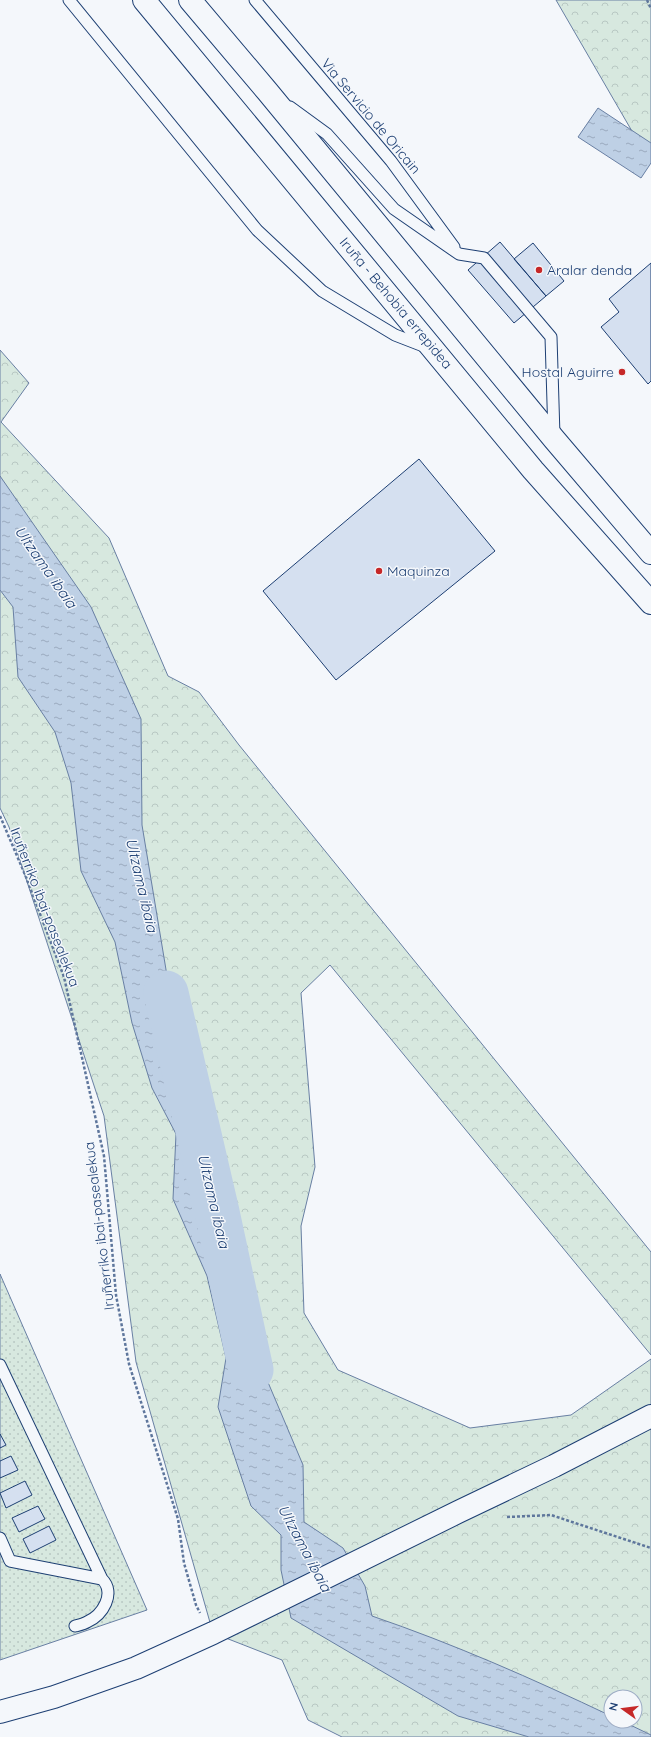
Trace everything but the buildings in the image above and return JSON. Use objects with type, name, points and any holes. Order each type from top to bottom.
[{"type":"main road","name":"Iruña - Behobia errepidea","points":[[144,0],[533,470],[651,603]]},
{"type":"main road","points":[[190,0],[554,439],[651,553]]},
{"type":"main road","points":[[0,1712],[54,1697],[136,1668],[213,1633],[554,1466],[651,1416]]},
{"type":"lane","points":[[69,0],[257,230],[322,291],[394,335],[435,351]]},
{"type":"lane","name":"Via Servicio de Oricain","points":[[255,0],[391,161],[460,254]]},
{"type":"lane","points":[[267,91],[327,134],[394,209],[460,254],[484,258],[550,337],[554,439]]},
{"type":"lane","points":[[0,1365],[102,1579],[108,1585],[109,1593],[106,1602],[98,1614],[88,1622],[75,1626]]},
{"type":"lane","points":[[0,1538],[5,1560],[102,1579]]},
{"type":"path","points":[[647,0],[651,9]]},
{"type":"path","name":"Iruñerriko ibai-pasealekua","points":[[0,816],[26,877],[64,977],[104,1156],[116,1294],[129,1364],[178,1519],[184,1563],[196,1605],[213,1633]]},
{"type":"path","points":[[500,1517],[551,1515],[651,1548]]},
{"type":"green space","points":[[556,0],[651,0],[651,164]]},
{"type":"green space","points":[[0,350],[29,383],[1,422],[109,538],[168,676],[199,692],[239,745],[651,1252],[651,1355],[330,965],[301,993],[315,1167],[301,1226],[304,1313],[338,1370],[470,1428],[571,1415],[651,1359],[651,1737],[342,1737],[308,1720],[282,1660],[213,1633],[136,1362],[104,1116],[9,827],[0,808]]},
{"type":"green space","points":[[0,1274],[147,1610],[0,1660]]},
{"type":"water","points":[[598,108],[651,143],[651,163],[641,178],[578,137]]},
{"type":"water","points":[[0,476],[91,607],[141,719],[142,825],[180,1054],[237,1309],[303,1465],[304,1522],[343,1548],[365,1586],[372,1616],[433,1638],[523,1675],[603,1712],[603,1729],[639,1729],[651,1735],[651,1737],[529,1737],[458,1716],[291,1618],[281,1570],[281,1535],[251,1506],[218,1407],[226,1358],[207,1276],[173,1199],[176,1134],[152,1088],[132,1023],[115,942],[81,871],[71,783],[55,732],[18,677],[13,607],[0,590]]},
{"type":"waterway","name":"Ultzama ibaia","points":[[166,993],[217,1212],[251,1370]]},
{"type":"place","name":"Aralar denda","points":[[539,270]]},
{"type":"place","name":"Hostal Aguirre","points":[[622,372]]},
{"type":"place","name":"Maquinza","points":[[379,571]]}]
